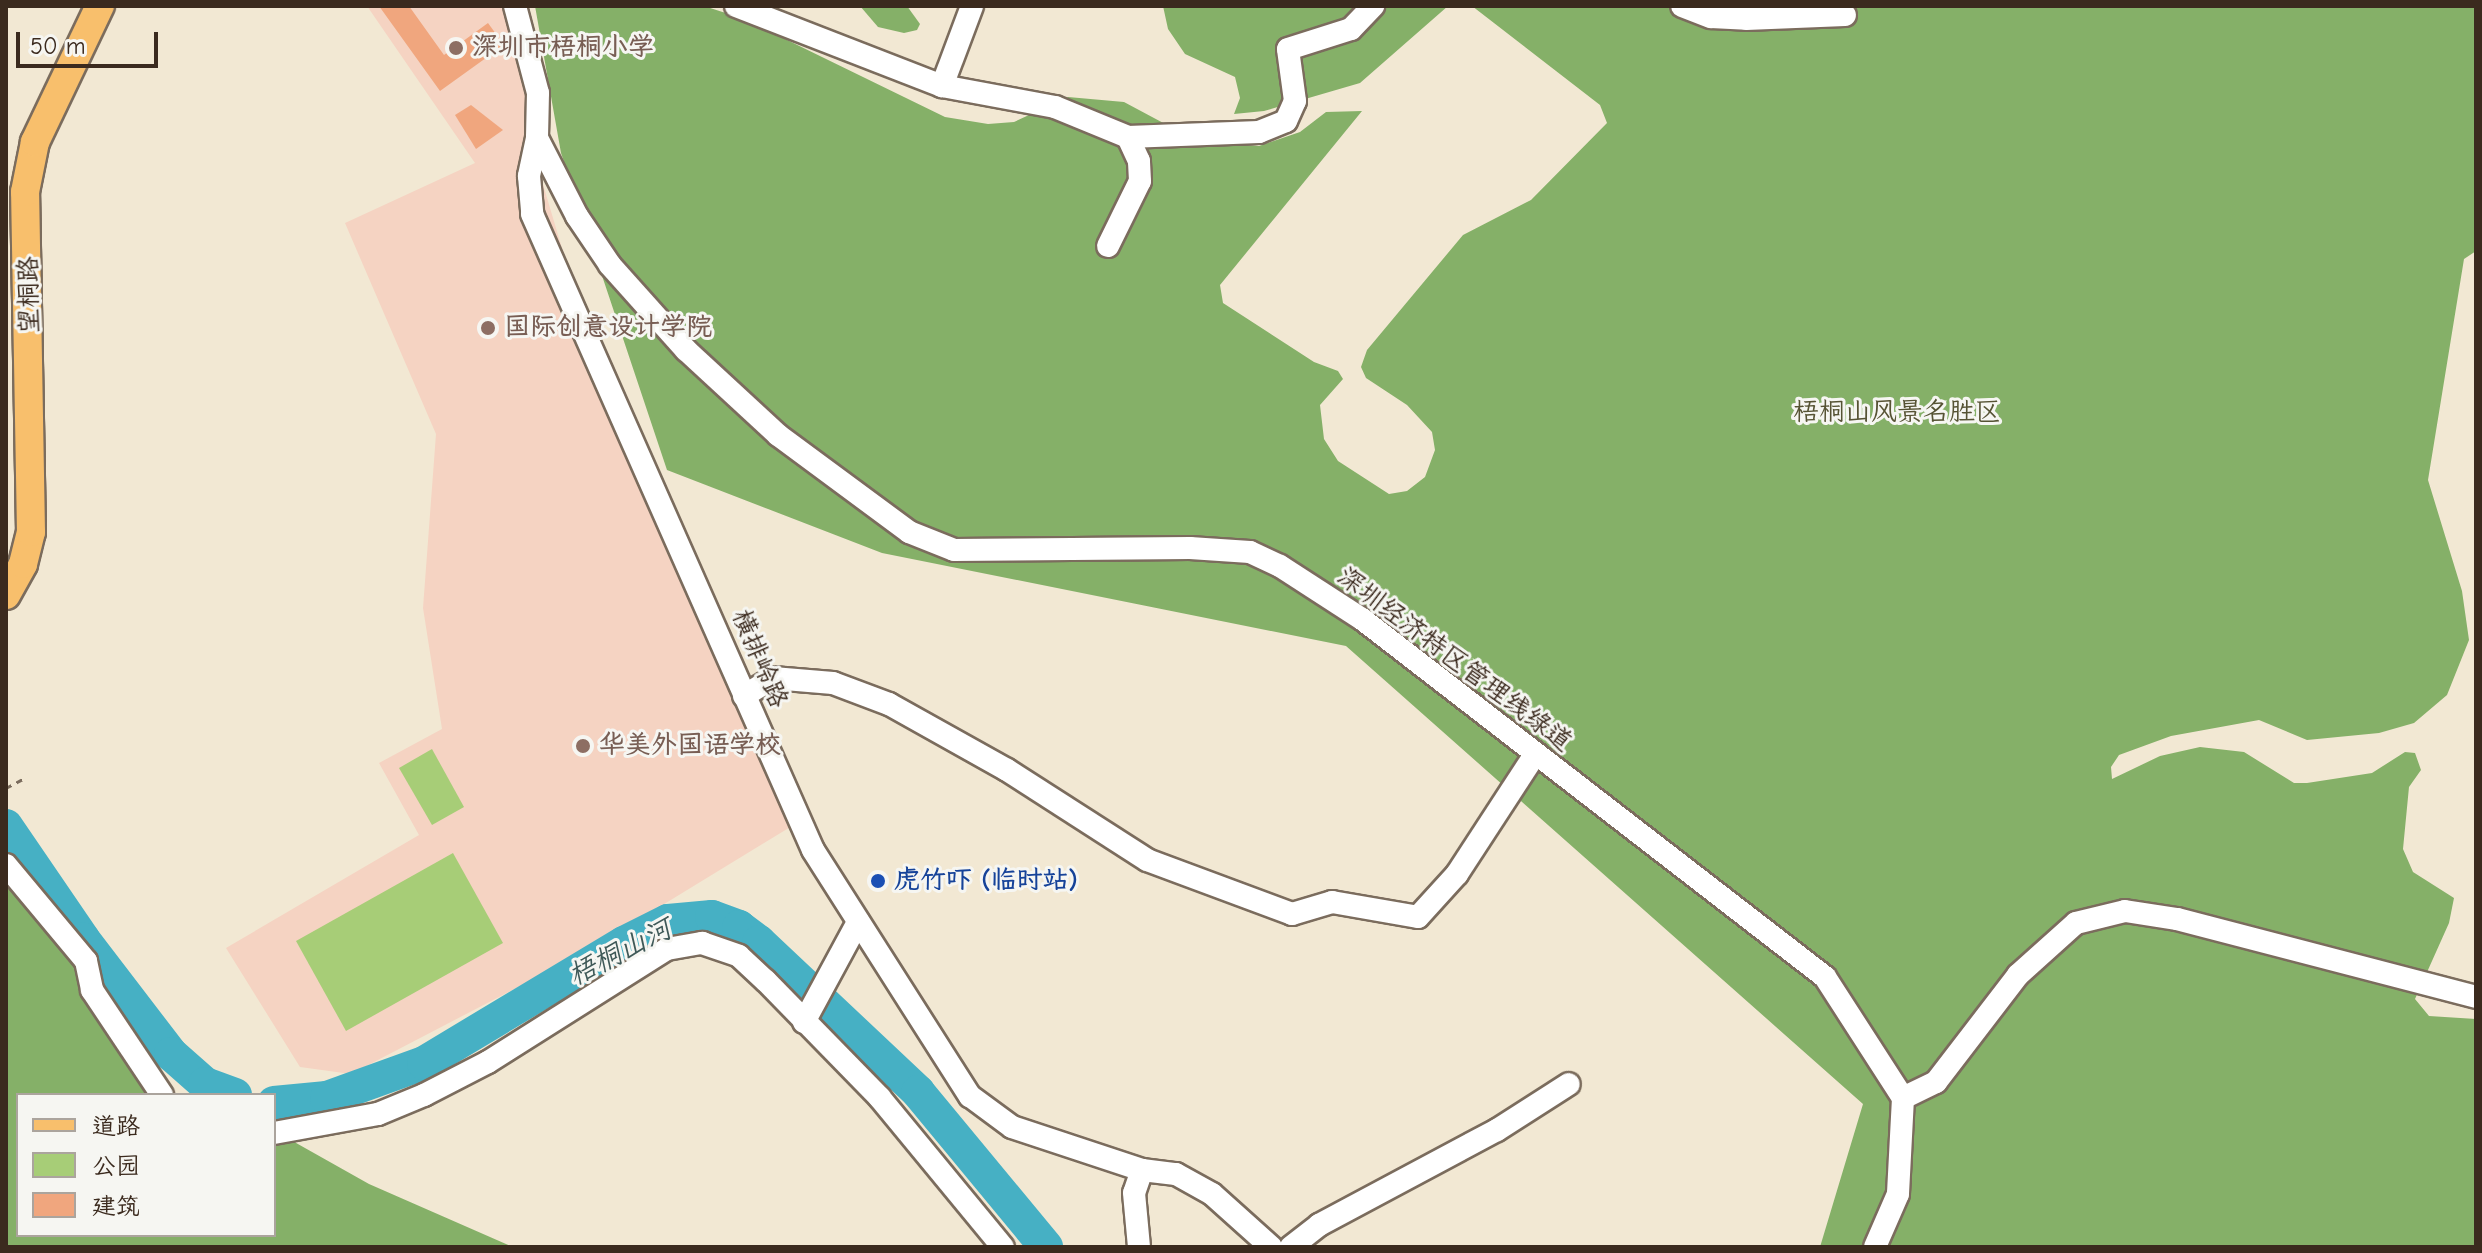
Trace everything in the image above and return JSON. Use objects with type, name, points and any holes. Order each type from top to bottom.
[{"type":"main road","name":"望桐路","points":[[6,595],[23,564],[31,532],[25,192],[35,142],[100,6]]},
{"type":"street","name":"横排岭路","points":[[515,6],[538,93],[537,138],[529,176],[532,214],[813,850],[970,1096],[991,1116],[1054,1143],[1142,1170],[1176,1174],[1212,1194],[1271,1247]]},
{"type":"street","points":[[736,6],[942,86],[1055,107],[1128,137],[1259,132],[1286,121],[1295,101],[1288,49],[1351,29],[1373,6]]},
{"type":"street","points":[[942,86],[972,6]]},
{"type":"street","points":[[1682,6],[1711,17],[1746,19],[1845,15]]},
{"type":"street","points":[[1108,246],[1140,181],[1139,161],[1128,137]]},
{"type":"street","name":"深圳经济特区管理线绿道","points":[[537,138],[577,216],[610,265],[686,350],[778,435],[909,532],[954,550],[1250,552],[1362,619],[1534,756],[1825,977],[1903,1098]]},
{"type":"street","points":[[744,696],[773,678],[833,683],[889,704],[1007,770],[1147,860],[1292,914],[1332,902],[1418,917],[1457,874],[1534,756]]},
{"type":"street","points":[[6,865],[86,961],[92,990],[161,1093]]},
{"type":"street","points":[[1875,1247],[1898,1194],[1903,1098],[1936,1082],[2018,975],[2076,923],[2125,911],[2177,919],[2476,997]]},
{"type":"street","points":[[804,1022],[858,922]]},
{"type":"street","points":[[280,1133],[378,1114],[424,1095],[488,1062],[667,949],[685,944],[711,945],[739,956],[880,1098],[1003,1247]]},
{"type":"street","points":[[1291,1247],[1319,1225],[1497,1130],[1569,1084]]},
{"type":"street","points":[[1139,1247],[1133,1226],[1134,1193],[1142,1170]]},
{"type":"path","points":[[6,788],[25,778]]},
{"type":"shaded area","name":"华美外国语学校","points":[[367,6],[506,6],[529,90],[531,144],[622,450],[792,826],[589,950],[351,1074],[300,1067],[226,948],[419,835],[379,763],[442,729],[423,608],[436,434],[345,223],[475,163]]},
{"type":"green space","name":"梧桐山风景名胜区","points":[[535,6],[704,6],[744,19],[945,117],[988,124],[1014,122],[1068,97],[1124,102],[1197,141],[1259,146],[1300,132],[1326,112],[1362,111],[1220,285],[1223,303],[1314,362],[1338,371],[1343,379],[1320,405],[1324,439],[1338,461],[1389,494],[1407,491],[1425,477],[1435,450],[1432,432],[1407,405],[1366,378],[1361,367],[1367,350],[1463,235],[1531,200],[1607,123],[1600,105],[1472,6],[2476,6],[2476,251],[2464,259],[2428,480],[2462,591],[2469,640],[2447,695],[2414,723],[2379,733],[2307,740],[2259,720],[2171,736],[2119,755],[2111,767],[2112,779],[2160,756],[2200,747],[2244,752],[2294,783],[2307,783],[2372,773],[2405,752],[2415,753],[2421,770],[2409,787],[2403,849],[2413,872],[2454,898],[2449,923],[2415,999],[2429,1016],[2476,1019],[2476,1247],[1820,1247],[1863,1104],[1346,646],[882,553],[667,470],[561,153]]},
{"type":"green space","points":[[860,6],[907,6],[920,24],[917,30],[904,33],[878,27]]},
{"type":"green space","points":[[1163,6],[1448,6],[1360,83],[1264,111],[1234,114],[1240,98],[1235,77],[1185,54],[1168,29]]},
{"type":"green space","points":[[432,749],[464,807],[432,825],[399,768]]},
{"type":"green space","points":[[453,853],[503,943],[346,1031],[296,941]]},
{"type":"green space","points":[[6,873],[51,923],[154,1093],[16,1093],[16,1237],[276,1237],[276,1139],[289,1139],[369,1184],[513,1247],[6,1247]]},
{"type":"building","points":[[379,6],[409,6],[444,55],[488,23],[504,45],[440,91]]},
{"type":"building","points":[[471,105],[503,130],[476,149],[455,115]]},
{"type":"waterway","name":"梧桐山河","points":[[6,826],[83,939],[171,1054],[205,1084],[230,1093]]},
{"type":"waterway","name":"梧桐山河","points":[[276,1103],[327,1098],[424,1063],[624,943],[668,921],[712,917],[739,927],[759,942],[918,1092],[1046,1247]]},
{"type":"place","name":"深圳市梧桐小学","points":[[456,48]]},
{"type":"place","name":"国际创意设计学院","points":[[488,328]]},
{"type":"place","name":"华美外国语学校","points":[[583,746]]},
{"type":"place","name":"虎竹吓 (临时站)","points":[[878,881]]}]
